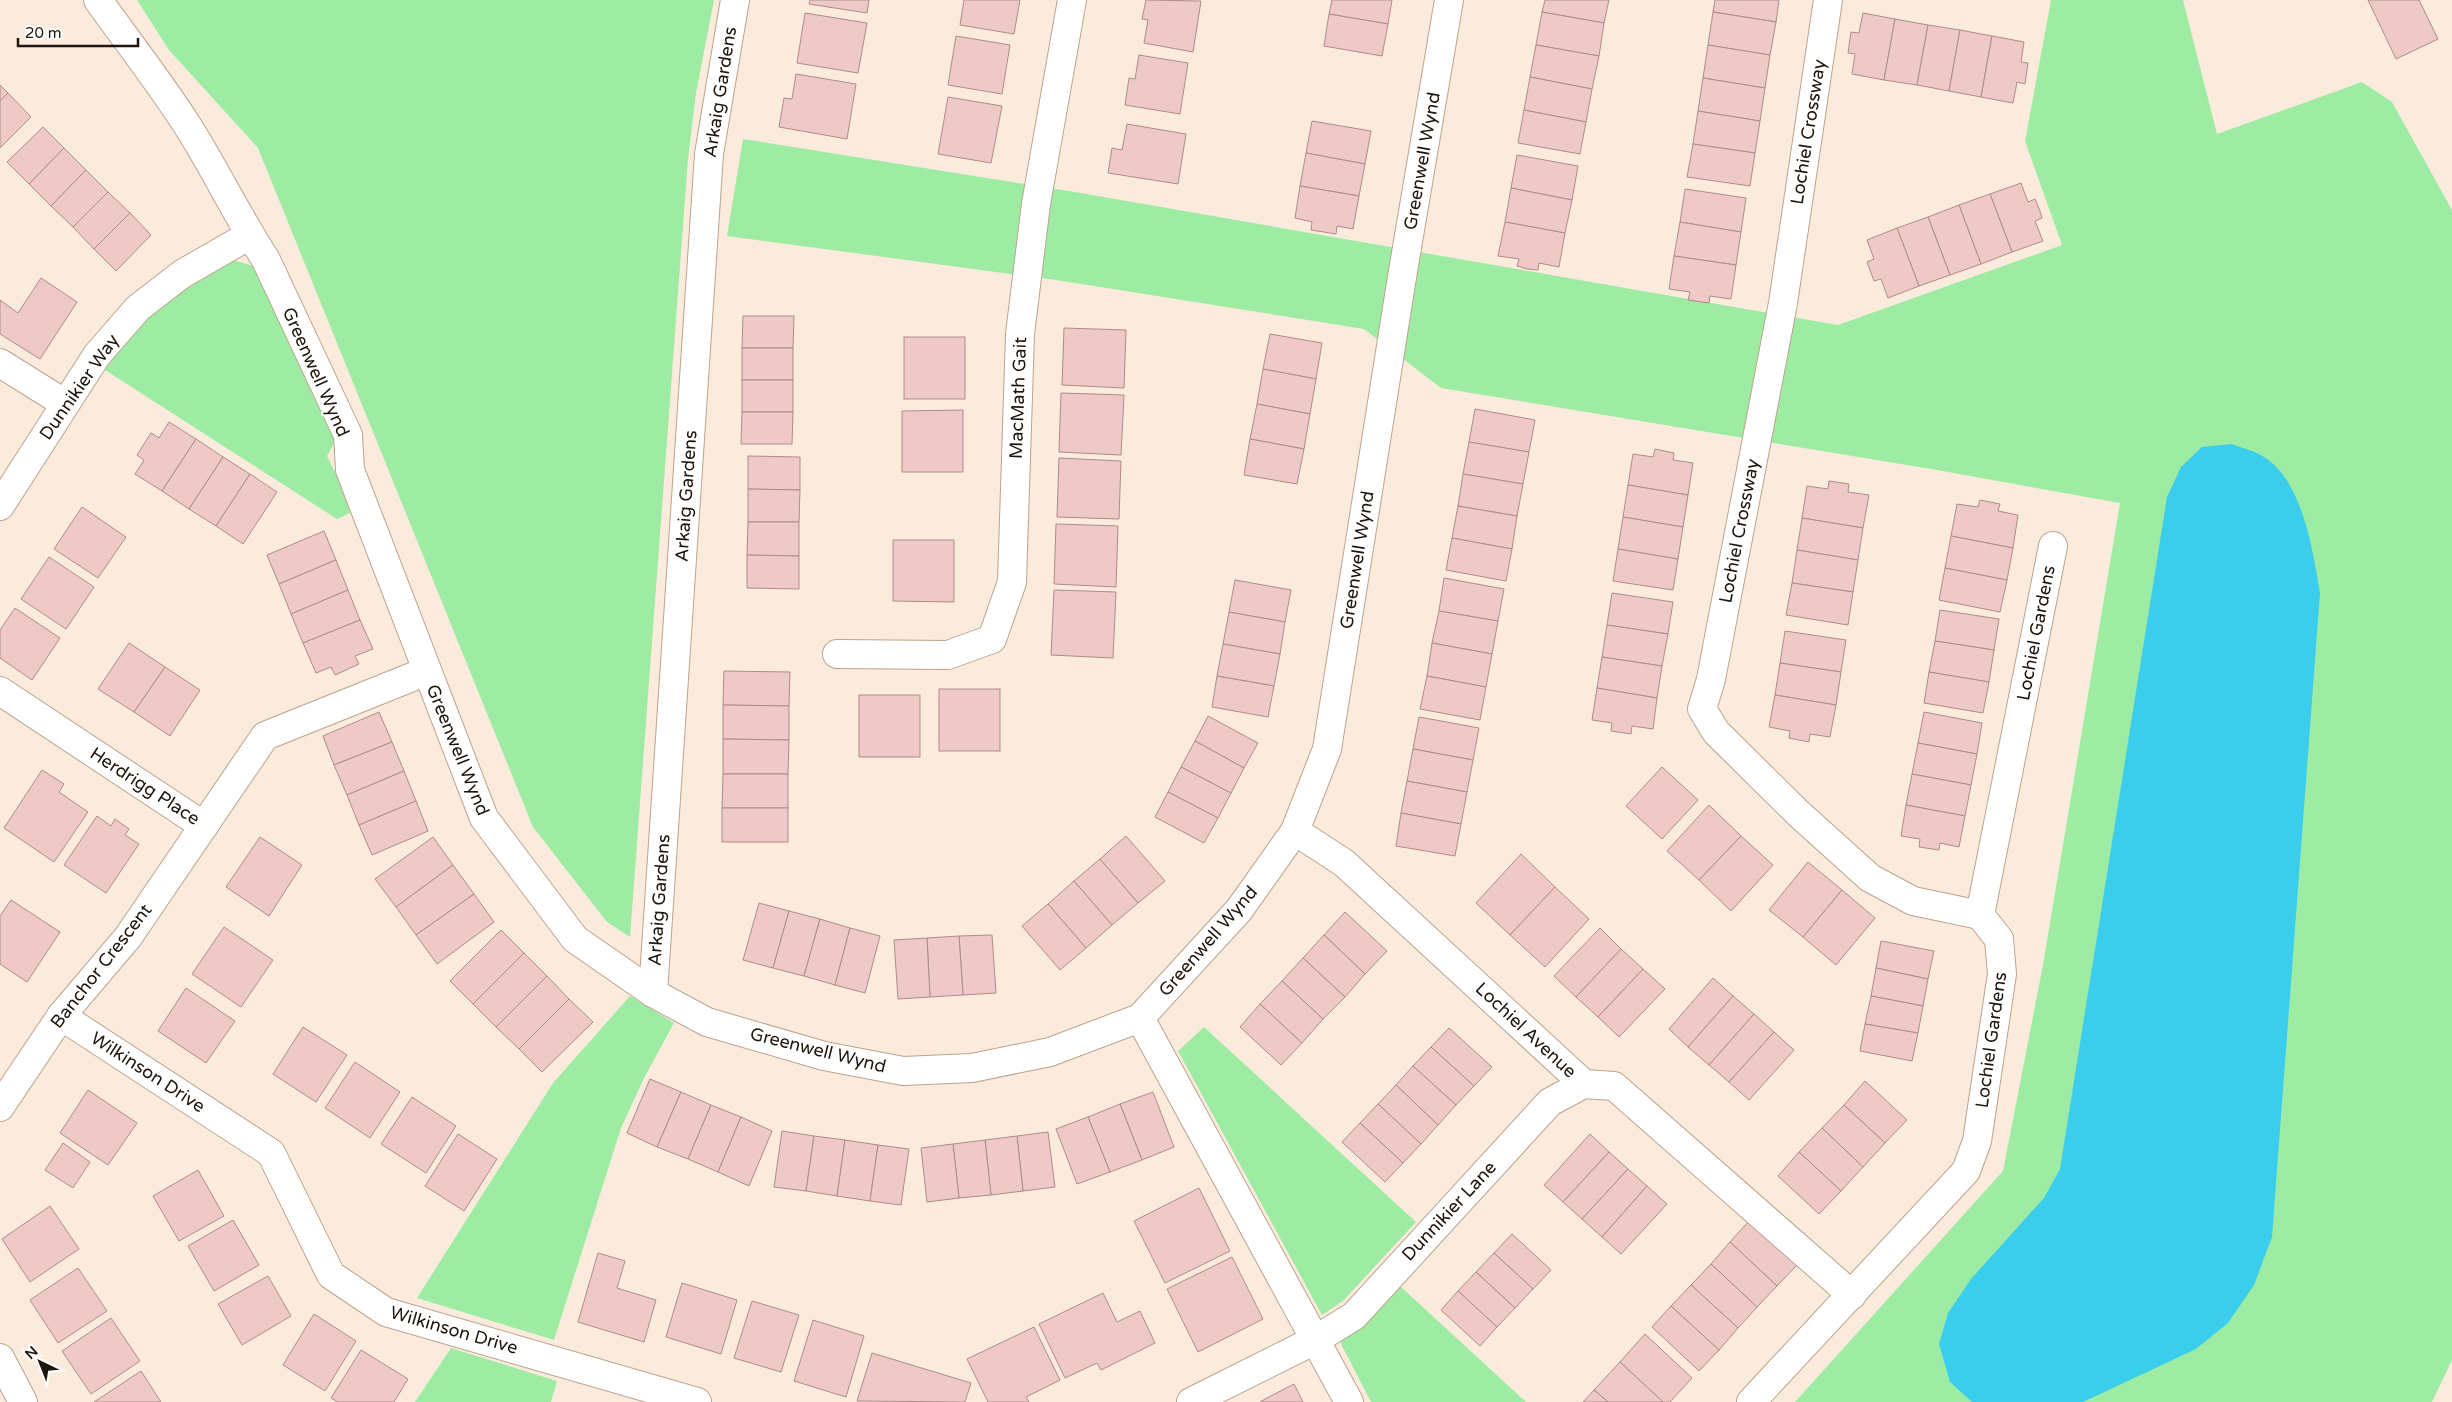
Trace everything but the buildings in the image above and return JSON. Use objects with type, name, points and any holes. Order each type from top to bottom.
[{"type":"street","name":"Greenwell Wynd","points":[[98,0],[187,126],[224,184],[250,235],[266,260],[348,435],[350,470],[484,818],[574,939],[653,993],[707,1022],[824,1056],[903,1071],[972,1068],[1050,1052],[1140,1018],[1239,910],[1295,831],[1327,749],[1399,296],[1450,0]]},
{"type":"street","name":"Arkaig Gardens","points":[[653,993],[709,154],[734,0]]},
{"type":"street","name":"MacMath Gait","points":[[837,654],[948,655],[992,639],[1012,582],[1020,334],[1036,204],[1072,0]]},
{"type":"street","name":"Lochiel Crossway","points":[[1828,0],[1783,302],[1711,680],[1702,709],[1716,732],[1798,813],[1870,878],[1914,901],[1980,915]]},
{"type":"street","name":"Dunnikier Way","points":[[0,506],[64,403],[97,355],[138,308],[182,274],[250,235]]},
{"type":"street","points":[[0,363],[64,403]]},
{"type":"street","name":"Lochiel Gardens","points":[[1751,1402],[1966,1171],[1977,1140],[2002,974],[1999,938],[1980,915],[2053,546]]},
{"type":"street","name":"Herdrigg Place","points":[[0,692],[204,826],[264,736],[427,670]]},
{"type":"street","name":"Banchor Crescent","points":[[0,1108],[61,1016],[128,936],[204,826]]},
{"type":"street","name":"Lochiel Avenue","points":[[1295,831],[1344,863],[1584,1084],[1614,1086],[1852,1294]]},
{"type":"street","name":"Wilkinson Drive","points":[[61,1016],[271,1153],[331,1275],[386,1312],[697,1402]]},
{"type":"street","points":[[1140,1018],[1349,1402]]},
{"type":"street","name":"Dunnikier Lane","points":[[1315,1340],[1354,1316],[1550,1102],[1584,1084]]},
{"type":"street","points":[[1191,1402],[1315,1340]]},
{"type":"street","points":[[0,1358],[23,1402]]},
{"type":"green space","points":[[137,0],[714,0],[696,93],[688,159],[630,937],[607,922],[533,827],[258,148],[169,50]]},
{"type":"green space","points":[[2051,0],[2183,0],[2217,134],[2362,82],[2392,102],[2452,210],[2452,1360],[2432,1402],[1795,1402],[2003,1171],[2043,965],[2120,503],[1937,470],[1441,388],[1364,329],[1056,280],[727,236],[743,139],[1075,192],[1838,325],[2062,245],[2025,141]]},
{"type":"green space","points":[[233,260],[253,266],[336,440],[327,456],[354,511],[337,519],[105,370],[143,317],[168,298]]},
{"type":"green space","points":[[630,996],[674,1023],[644,1078],[621,1128],[554,1340],[417,1298],[553,1083]]},
{"type":"green space","points":[[1204,1027],[1416,1222],[1343,1301],[1322,1315],[1178,1051]]},
{"type":"green space","points":[[1401,1287],[1526,1402],[1371,1402],[1340,1342],[1363,1327]]},
{"type":"green space","points":[[451,1348],[557,1381],[551,1402],[415,1402]]},
{"type":"water","points":[[2232,444],[2264,457],[2277,468],[2288,483],[2304,519],[2314,558],[2320,593],[2272,1237],[2254,1285],[2228,1323],[2196,1349],[2083,1402],[1972,1402],[1950,1382],[1939,1344],[1948,1313],[1971,1279],[2044,1198],[2060,1169],[2167,497],[2181,467],[2202,447]]}]
